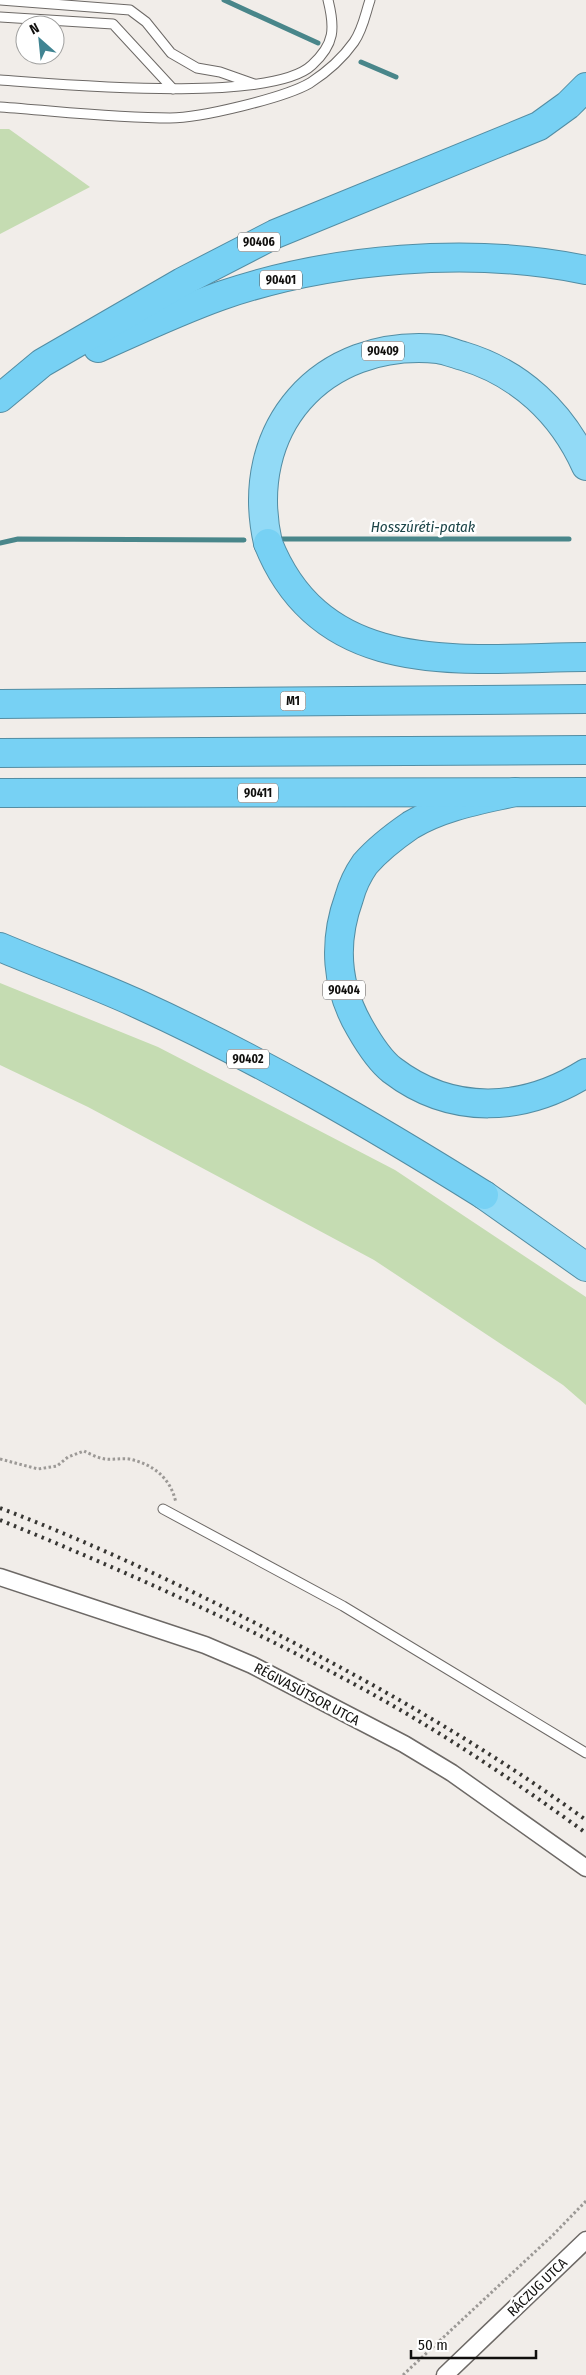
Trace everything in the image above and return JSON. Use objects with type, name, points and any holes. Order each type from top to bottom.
[{"type":"highway","name":"90406","points":[[0,400],[42,363],[182,282],[284,230],[539,126],[568,104],[586,87]]},
{"type":"highway","name":"90401","points":[[0,400],[95,349],[166,318],[220,296],[271,282],[331,270],[421,259],[540,262],[586,270]]},
{"type":"highway","name":"90409","points":[[586,466],[572,438],[557,417],[526,388],[488,364],[440,349],[413,348],[366,355],[346,363],[311,386],[283,419],[268,456],[262,508],[268,543],[283,576],[297,596],[316,615],[358,640],[401,653],[450,658],[586,657]]},
{"type":"highway","name":"M1","points":[[0,704],[586,699]]},
{"type":"highway","points":[[0,753],[586,750]]},
{"type":"highway","name":"90404","points":[[515,792],[433,813],[411,826],[384,846],[365,865],[352,889],[341,918],[337,947],[340,980],[350,1012],[368,1042],[391,1069],[417,1085],[442,1096],[470,1102],[495,1104],[520,1102],[560,1087],[586,1073]]},
{"type":"highway","name":"90411","points":[[0,794],[586,792]]},
{"type":"highway","name":"90402","points":[[0,947],[136,1003],[273,1072],[405,1145],[484,1195],[586,1267]]},
{"type":"street","name":"RÉGIVASÚTSOR UTCA","points":[[0,1577],[205,1645],[252,1665],[404,1744],[452,1773],[586,1868]]},
{"type":"street","name":"RÁCZUG UTCA","points":[[445,2375],[586,2240]]},
{"type":"lane","points":[[0,0],[130,10],[146,22],[171,53],[197,68],[220,72],[256,85]]},
{"type":"lane","points":[[0,80],[173,89],[256,85],[288,78],[311,66],[329,45],[333,22],[328,0]]},
{"type":"lane","points":[[0,107],[172,118],[232,108],[270,98],[308,84],[336,64],[355,41],[365,22],[370,0]]},
{"type":"lane","points":[[0,17],[113,24],[173,89]]},
{"type":"lane","points":[[163,1509],[344,1606],[586,1753]]},
{"type":"path","points":[[0,1459],[38,1469],[57,1466],[68,1457],[84,1451],[104,1459],[130,1459],[163,1474],[174,1490],[180,1518]]},
{"type":"path","points":[[403,2375],[553,2235],[586,2201]]},
{"type":"green space","points":[[0,129],[9,129],[90,187],[0,234]]},
{"type":"green space","points":[[0,983],[158,1047],[395,1170],[586,1297],[586,1405],[563,1385],[374,1260],[88,1107],[0,1065]]},
{"type":"waterway","points":[[224,0],[318,43]]},
{"type":"waterway","points":[[361,62],[396,77]]},
{"type":"waterway","name":"Hosszúréti-patak","points":[[0,543],[18,539],[244,540]]},
{"type":"waterway","name":"Hosszúréti-patak","points":[[277,539],[569,539]]},
{"type":"railway","points":[[0,1508],[136,1565],[310,1651],[391,1695],[471,1743],[510,1767],[586,1820]]},
{"type":"railway","points":[[0,1520],[179,1597],[311,1661],[414,1718],[472,1754],[586,1833]]}]
